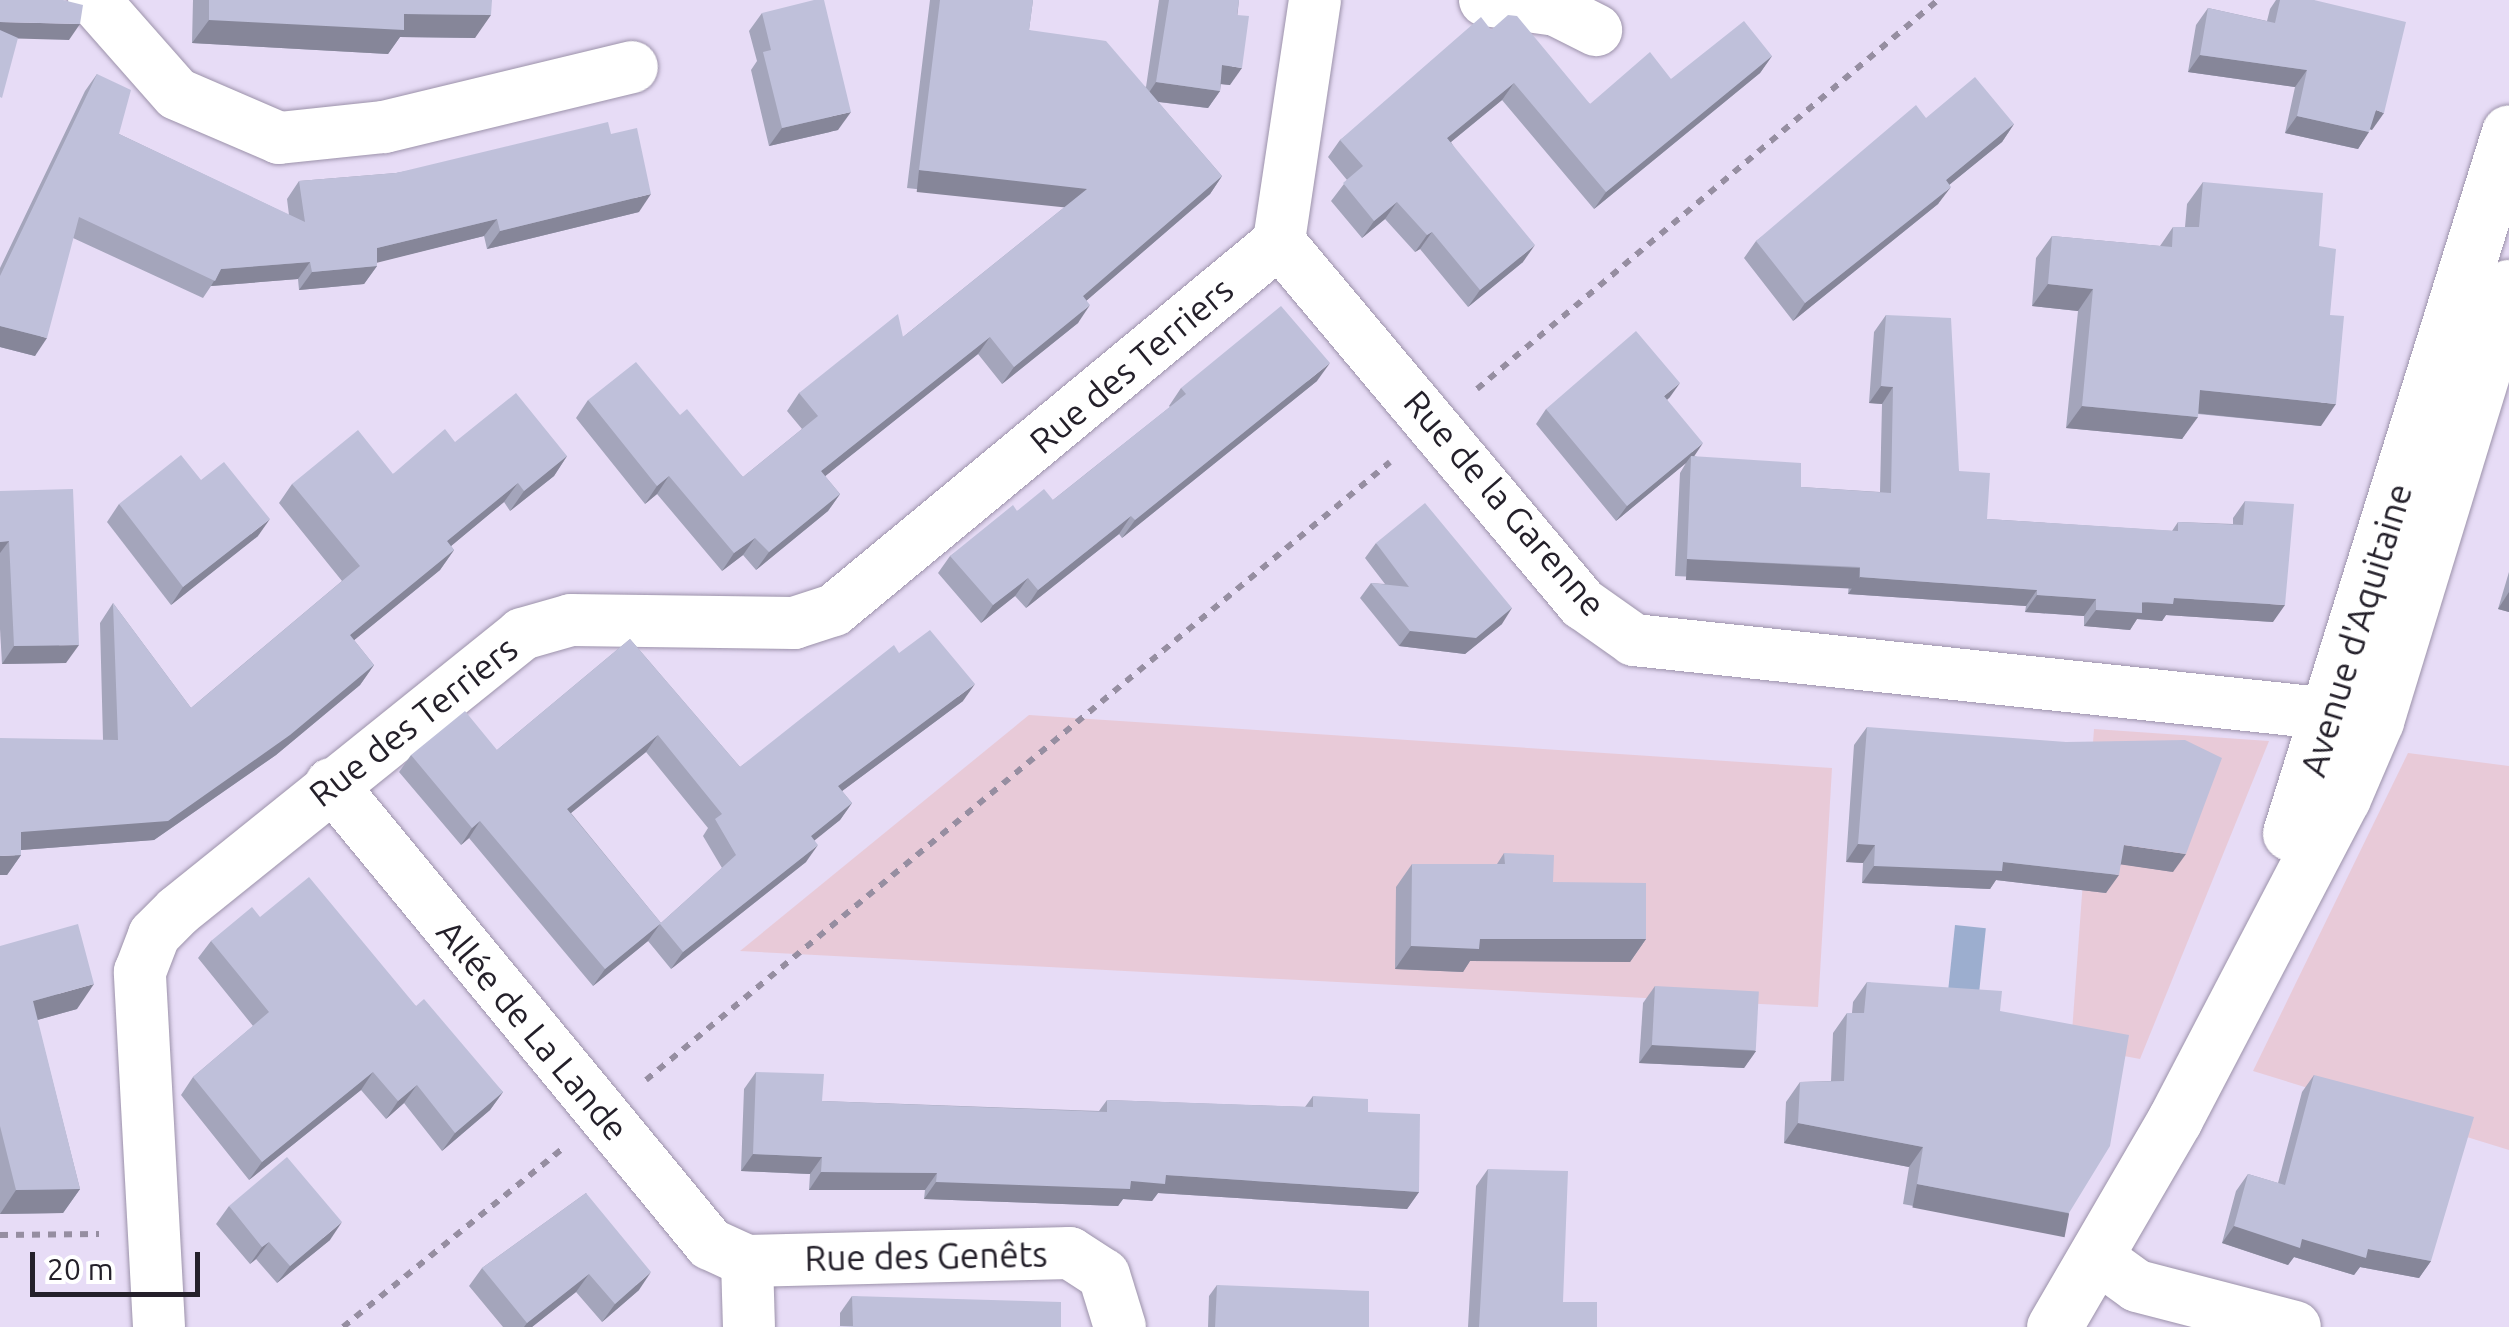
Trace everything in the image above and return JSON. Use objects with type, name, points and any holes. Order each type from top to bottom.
[{"type":"street","points":[[94,0],[176,94],[279,138],[384,127],[632,67]]},
{"type":"street","points":[[1279,242],[1316,0]]},
{"type":"street","points":[[1485,0],[1556,10],[1596,30]]},
{"type":"street","name":"Avenue d'Aquitaine","points":[[2054,1327],[2175,1119],[2343,798],[2354,717],[2509,132]]},
{"type":"street","name":"Rue de la Garenne","points":[[1279,242],[1436,424],[1583,604],[1634,640],[2354,717]]},
{"type":"street","name":"Rue des Terriers","points":[[159,1327],[161,1288],[150,1234],[140,972],[154,936],[330,784],[522,634],[571,620],[794,623],[834,610],[1279,242]]},
{"type":"street","name":"Avenue d'Aquitaine","points":[[2354,717],[2509,287]]},
{"type":"street","name":"Allée de La Lande","points":[[330,784],[710,1244],[747,1261]]},
{"type":"street","name":"Rue des Genêts","points":[[747,1261],[1070,1253],[1104,1275],[1120,1327]]},
{"type":"street","points":[[2097,1257],[2137,1286],[2295,1327]]},
{"type":"street","points":[[747,1261],[749,1327]]},
{"type":"path","points":[[343,1327],[1436,424],[1938,0]]},
{"type":"path","points":[[0,1236],[150,1234]]},
{"type":"shaded area","points":[[1029,715],[1832,768],[1818,1007],[740,951]]},
{"type":"shaded area","points":[[2094,729],[2269,741],[2140,1059],[2071,1046]]},
{"type":"shaded area","points":[[2408,753],[2509,766],[2509,1150],[2253,1071]]},
{"type":"water","points":[[1955,925],[1986,928],[1979,994],[1948,991]]},
{"type":"building","points":[[0,0],[63,0],[83,5],[80,24],[0,22]]},
{"type":"building","points":[[209,0],[492,0],[491,15],[404,14],[404,30],[209,20]]},
{"type":"building","points":[[824,0],[851,112],[782,128],[763,52],[771,50],[762,13]]},
{"type":"building","points":[[940,0],[1033,0],[1029,30],[1106,41],[1222,176],[1083,296],[1090,305],[1014,367],[990,337],[821,471],[840,494],[769,552],[755,538],[734,553],[669,476],[657,486],[588,400],[636,362],[680,415],[687,409],[743,477],[818,416],[799,393],[898,314],[903,337],[1087,189],[919,170]]},
{"type":"building","points":[[1169,0],[1239,0],[1237,15],[1249,16],[1242,68],[1222,65],[1220,91],[1156,82]]},
{"type":"building","points":[[2280,0],[2314,0],[2406,22],[2384,113],[2376,110],[2369,132],[2297,116],[2307,70],[2200,55],[2208,8],[2275,23]]},
{"type":"building","points":[[1508,15],[1517,16],[1590,104],[1650,52],[1671,79],[1744,21],[1772,56],[1606,192],[1514,83],[1447,138],[1535,245],[1480,290],[1432,232],[1427,235],[1397,202],[1374,221],[1343,183],[1363,166],[1340,140],[1481,17],[1491,30]]},
{"type":"building","points":[[0,30],[18,38],[2,98],[0,97]]},
{"type":"building","points":[[97,74],[131,90],[119,134],[305,222],[299,181],[396,173],[608,122],[611,134],[637,128],[651,194],[500,231],[497,219],[377,248],[377,266],[312,272],[310,262],[221,269],[215,281],[79,217],[47,338],[0,326],[0,276]]},
{"type":"building","points":[[1975,77],[2014,124],[1946,180],[1951,187],[1805,303],[1756,241],[1916,105],[1926,118]]},
{"type":"building","points":[[2203,182],[2323,193],[2319,246],[2336,249],[2330,315],[2344,316],[2336,404],[2200,390],[2198,417],[2082,406],[2093,289],[2048,284],[2052,236],[2172,247],[2173,227],[2199,227]]},
{"type":"building","points":[[1281,306],[1330,363],[1135,520],[1131,516],[1038,590],[1028,578],[993,605],[950,556],[1013,505],[1017,511],[1044,489],[1053,500],[1186,394],[1181,388]]},
{"type":"building","points":[[1886,315],[1951,318],[1959,471],[1990,473],[1987,519],[2178,531],[2178,522],[2243,525],[2245,501],[2294,504],[2285,605],[2174,598],[2173,604],[2142,602],[2142,613],[2096,610],[2096,599],[2037,595],[2037,590],[1860,577],[1860,567],[1687,559],[1691,456],[1801,463],[1801,487],[1891,493],[1893,387],[1881,386]]},
{"type":"building","points":[[1636,331],[1680,383],[1664,396],[1703,443],[1627,506],[1546,409]]},
{"type":"building","points":[[516,393],[567,456],[524,491],[518,483],[447,541],[454,550],[350,635],[374,665],[290,735],[168,821],[21,832],[21,855],[0,856],[0,738],[118,740],[113,603],[191,708],[360,566],[292,484],[358,430],[393,474],[445,429],[455,442]]},
{"type":"building","points":[[181,455],[201,480],[224,462],[270,519],[183,587],[119,504]]},
{"type":"building","points":[[73,489],[79,645],[14,646],[9,541],[0,542],[0,491]]},
{"type":"building","points":[[1425,503],[1512,608],[1476,638],[1410,631],[1371,583],[1409,587],[1376,543]]},
{"type":"building","points":[[930,630],[975,684],[838,786],[852,803],[811,836],[818,845],[683,952],[660,924],[605,969],[480,821],[472,828],[411,755],[465,711],[497,750],[630,639],[740,767],[894,645],[899,653]],"holes":[[[658,735],[722,814],[715,819],[736,855],[661,923],[567,809]]]},
{"type":"building","points":[[1867,727],[2066,742],[2185,740],[2222,758],[2186,854],[2124,845],[2119,875],[2003,862],[2002,871],[1874,866],[1875,845],[1858,844]]},
{"type":"building","points":[[1504,853],[1554,855],[1553,882],[1646,883],[1646,939],[1480,939],[1479,949],[1411,946],[1412,864],[1505,864]]},
{"type":"building","points":[[309,877],[416,1006],[424,999],[503,1092],[455,1133],[417,1085],[398,1101],[373,1072],[262,1162],[193,1077],[269,1012],[211,941],[252,907],[260,917]]},
{"type":"building","points":[[78,924],[94,984],[33,1001],[80,1189],[16,1190],[0,1126],[0,946]]},
{"type":"building","points":[[1867,982],[2002,991],[2000,1011],[2129,1035],[2110,1146],[2069,1213],[1917,1184],[1923,1147],[1798,1123],[1800,1082],[1844,1081],[1847,1013],[1864,1013]]},
{"type":"building","points":[[1655,986],[1759,991],[1756,1050],[1652,1045]]},
{"type":"building","points":[[756,1072],[824,1074],[822,1101],[1107,1112],[1107,1100],[1313,1107],[1313,1096],[1368,1099],[1368,1112],[1420,1114],[1419,1192],[1166,1175],[1165,1184],[1131,1181],[1130,1189],[936,1182],[937,1173],[821,1172],[822,1157],[753,1154]]},
{"type":"building","points":[[2314,1075],[2474,1117],[2431,1261],[2368,1249],[2366,1258],[2302,1239],[2300,1248],[2234,1226],[2248,1174],[2285,1185]]},
{"type":"building","points":[[287,1157],[342,1222],[290,1266],[269,1242],[262,1247],[229,1206]]},
{"type":"building","points":[[1488,1169],[1568,1171],[1563,1302],[1597,1302],[1597,1327],[1479,1327]]},
{"type":"building","points":[[586,1193],[651,1272],[615,1304],[589,1274],[527,1323],[482,1268]]},
{"type":"building","points":[[1217,1285],[1369,1291],[1369,1327],[1215,1327]]},
{"type":"building","points":[[852,1296],[1061,1302],[1061,1327],[837,1327],[853,1326]]}]
